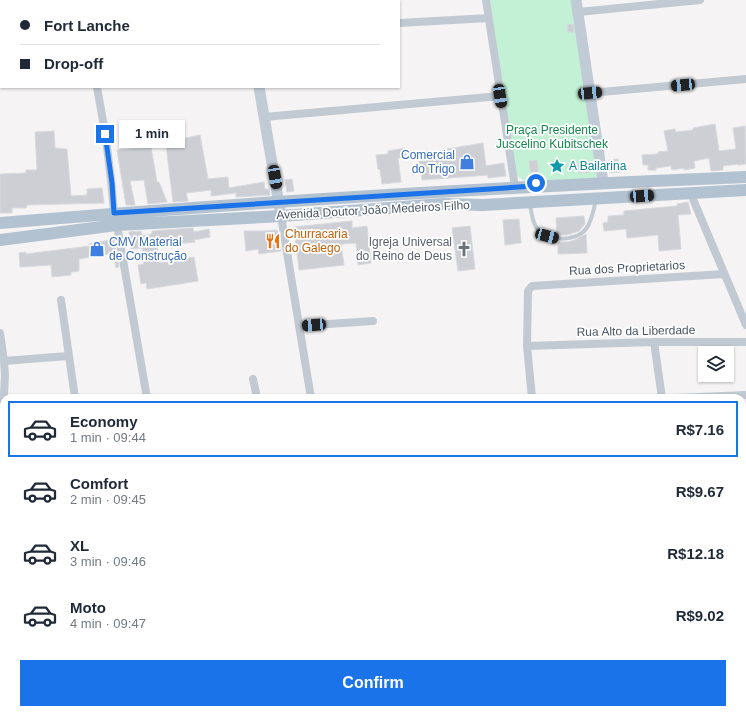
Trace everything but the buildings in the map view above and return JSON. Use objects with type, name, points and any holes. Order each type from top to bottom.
[{"type":"main road","points":[[549,201],[570,194],[599,191],[602,188],[603,182],[576,0]]},
{"type":"main road","points":[[259,88],[280,202],[281,216]]},
{"type":"main road","name":"Avenida Doutor João Medeiros Filho","points":[[0,240],[116,219],[280,202],[603,182],[746,177]]},
{"type":"main road","points":[[483,205],[482,198],[485,195],[506,192],[515,187]]},
{"type":"main road","name":"Avenida Doutor João Medeiros Filho","points":[[0,223],[27,221],[281,216],[443,204],[483,205],[746,190]]},
{"type":"main road","points":[[0,235],[26,230],[28,224],[27,221]]},
{"type":"street","points":[[486,0],[515,187]]},
{"type":"street","points":[[578,12],[700,0]]},
{"type":"street","points":[[400,23],[489,18]]},
{"type":"street","points":[[590,93],[746,79]]},
{"type":"street","points":[[97,88],[103,119],[116,219],[146,394]]},
{"type":"street","points":[[264,116],[500,96]]},
{"type":"street","points":[[690,192],[746,325]]},
{"type":"street","points":[[281,216],[310,394]]},
{"type":"street","name":"Rua dos Proprietarios","points":[[527,346],[528,291],[532,286],[724,274]]},
{"type":"street","points":[[61,300],[74,394]]},
{"type":"street","points":[[299,326],[373,321]]},
{"type":"street","points":[[0,333],[4,361],[2,394]]},
{"type":"street","points":[[654,342],[661,394]]},
{"type":"street","name":"Rua Alto da Liberdade","points":[[527,346],[654,342],[746,342]]},
{"type":"street","points":[[527,346],[532,394]]},
{"type":"street","points":[[4,361],[68,356]]},
{"type":"street","points":[[253,379],[256,394]]},
{"type":"lane","points":[[529,202],[535,225],[540,231],[547,236],[555,238],[573,237],[586,229],[590,222],[596,198]]},
{"type":"green space","name":"Praça Presidente Juscelino Kubitschek","points":[[490,0],[571,0],[598,172],[596,178],[529,184],[517,176]]},
{"type":"place","name":"Comercial do Trigo","points":[[467,162]]},
{"type":"place","name":"A Bailarina","points":[[557,166]]},
{"type":"place","name":"Churracaria do Galego","points":[[273,241]]},
{"type":"place","name":"CMV Material de Construção","points":[[97,249]]},
{"type":"place","name":"Igreja Universal do Reino de Deus","points":[[464,249]]},
{"type":"route","points":[[105,134],[112,183],[114,213],[506,188],[532,186],[536,183]]}]
